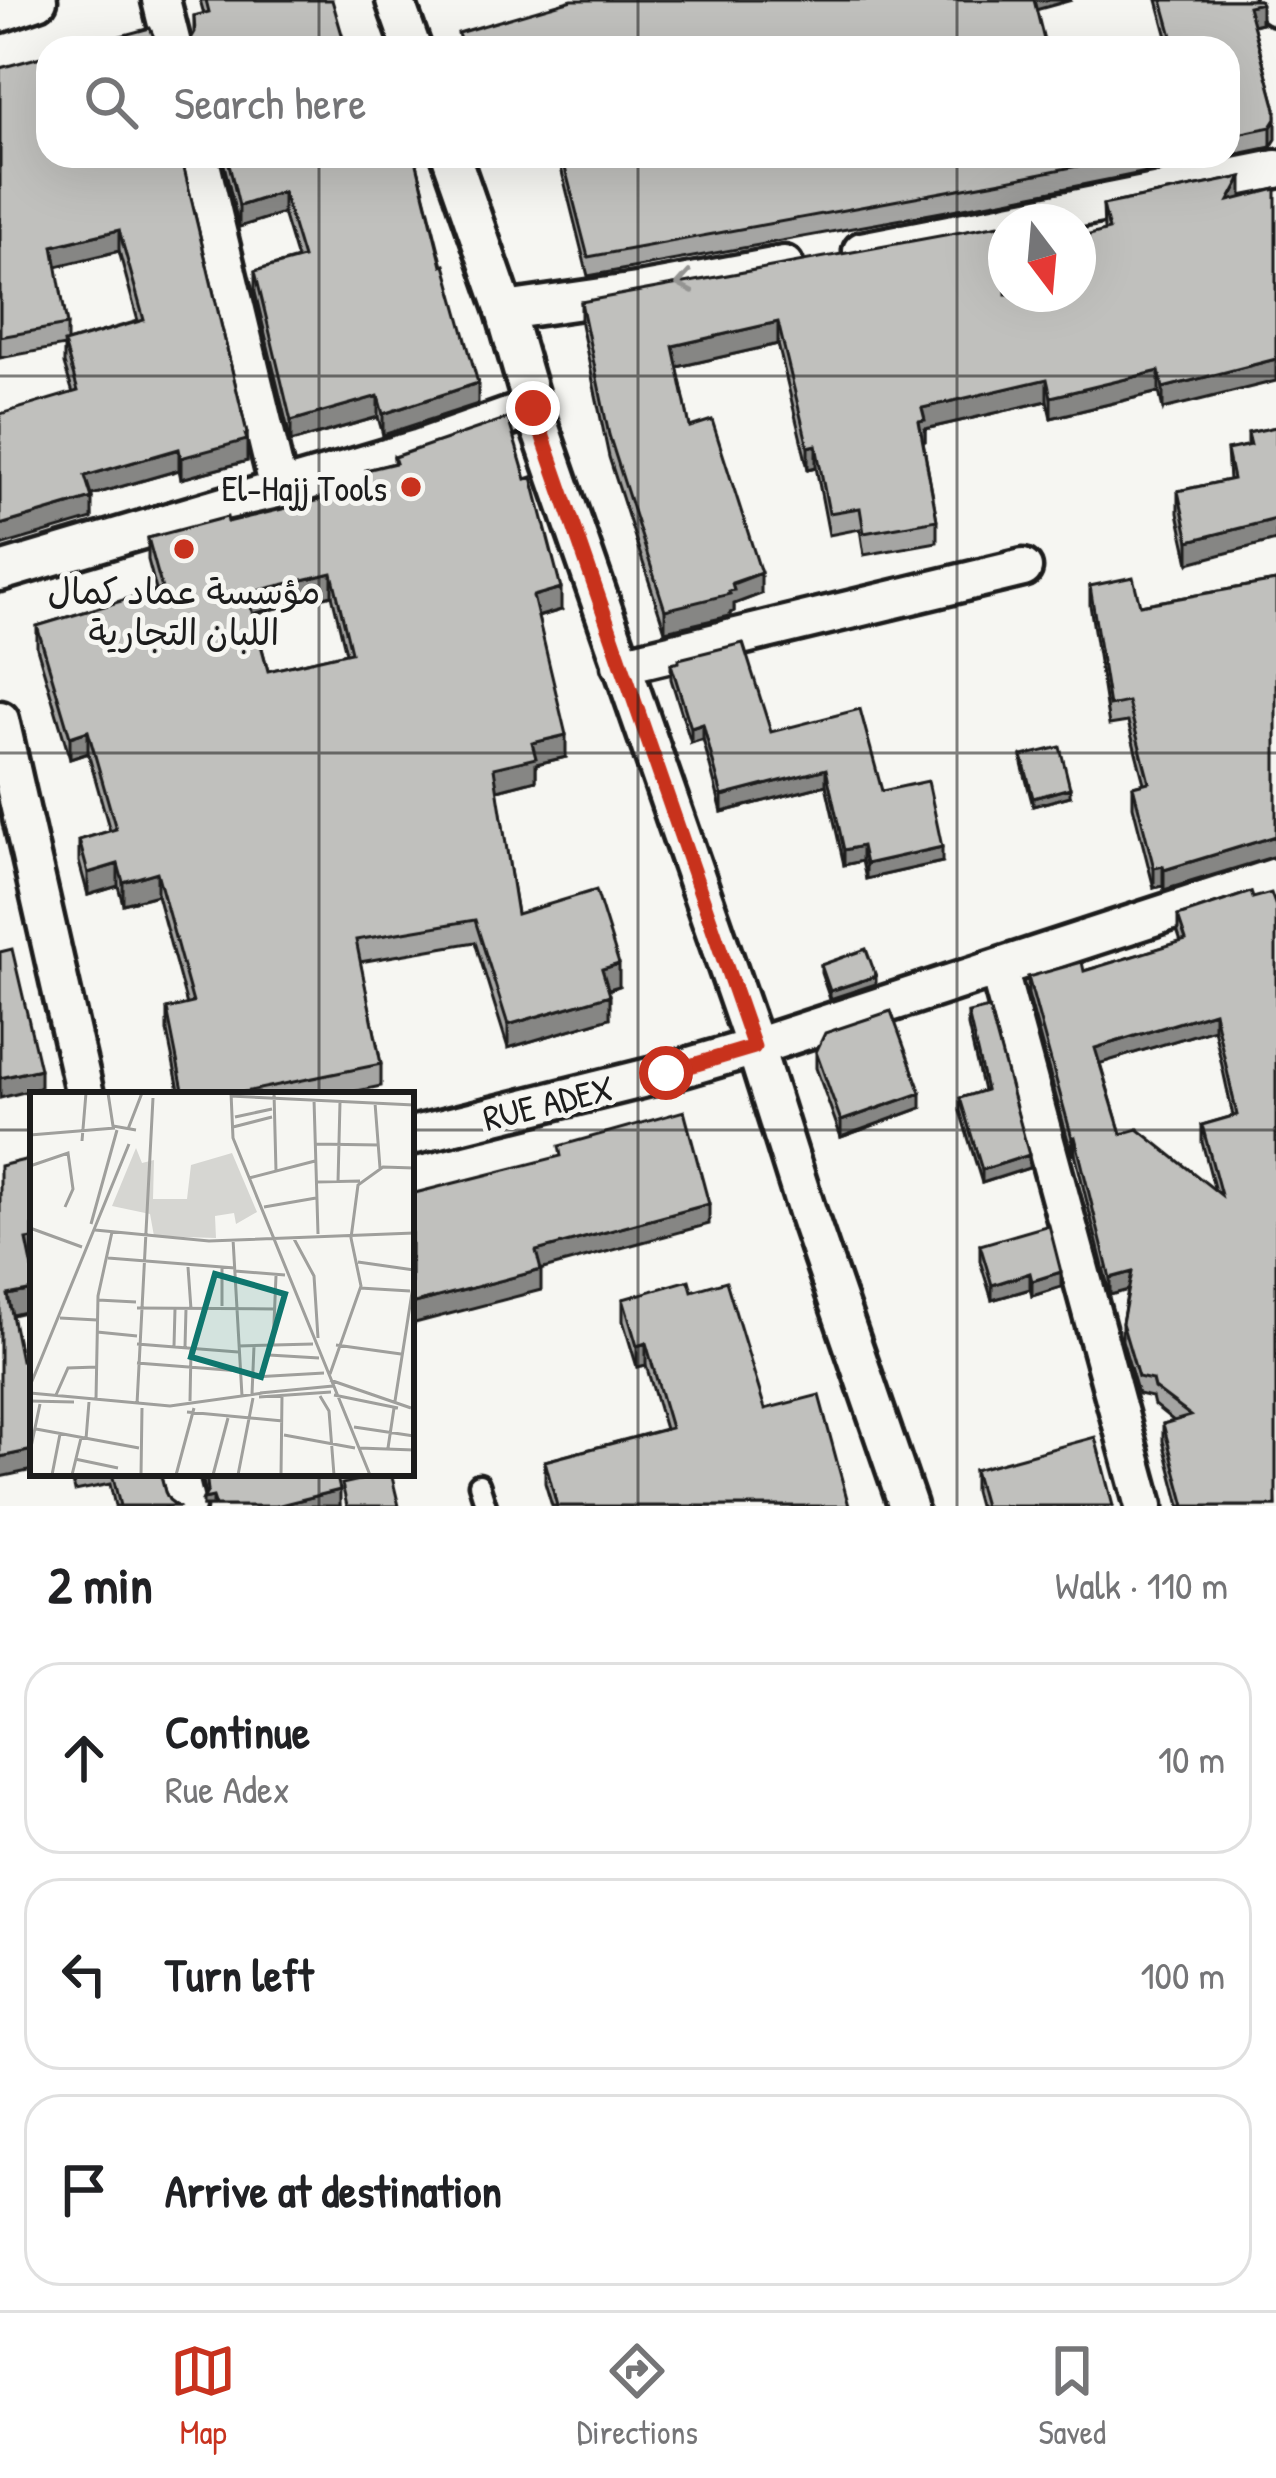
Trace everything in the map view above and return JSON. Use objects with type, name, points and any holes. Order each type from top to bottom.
[{"type":"street","points":[[0,14],[38,0]]},
{"type":"street","points":[[161,0],[170,36]]},
{"type":"street","points":[[402,1],[409,36]]},
{"type":"street","points":[[202,168],[279,489]]},
{"type":"street","points":[[455,168],[908,1506]]},
{"type":"street","points":[[1096,205],[1276,169]]},
{"type":"street","points":[[505,311],[644,291],[988,226]]},
{"type":"street","points":[[0,572],[420,448],[533,408]]},
{"type":"street","points":[[622,665],[1023,568]]},
{"type":"street","points":[[0,720],[84,1092]]},
{"type":"street","name":"RUE ADEX","points":[[414,1135],[754,1047],[1276,878]]},
{"type":"street","points":[[998,968],[1144,1506]]},
{"type":"street","points":[[179,1476],[186,1506]]},
{"type":"lane","points":[[478,1484],[486,1506]]},
{"type":"building","points":[[206,0],[332,0],[342,36],[193,36],[194,16],[209,12]]},
{"type":"building","points":[[572,0],[1034,0],[1043,36],[459,36]]},
{"type":"building","points":[[1162,0],[1259,0],[1261,3],[1248,6],[1276,109],[1271,127],[1240,133],[1240,36],[1172,36]]},
{"type":"building","points":[[150,28],[153,36],[120,36]]},
{"type":"building","points":[[36,58],[36,168],[184,168],[247,440],[181,458],[179,449],[85,476],[92,498],[0,525],[0,414],[78,391],[64,343],[144,320],[119,230],[53,246],[67,325],[0,337],[0,68]]},
{"type":"building","points":[[230,168],[418,168],[478,383],[383,414],[378,396],[291,421],[255,271],[303,258],[283,192],[239,206]]},
{"type":"building","points":[[565,168],[1068,168],[1002,181],[588,257]]},
{"type":"building","points":[[1242,177],[1229,201],[1276,189],[1276,359],[1163,388],[1159,371],[1051,397],[1047,379],[922,408],[925,420],[919,421],[937,520],[864,533],[860,508],[829,513],[816,445],[808,447],[778,322],[673,346],[690,427],[712,420],[761,573],[732,583],[730,594],[665,610],[609,435],[581,302],[988,227],[988,312],[1096,312],[1096,233],[1109,230],[1103,205]]},
{"type":"building","points":[[508,418],[526,479],[532,477],[561,588],[533,596],[566,735],[532,743],[536,758],[494,768],[517,914],[596,890],[619,964],[602,969],[610,995],[508,1025],[475,920],[356,940],[381,1064],[245,1092],[183,1092],[167,1009],[193,1003],[157,872],[123,882],[118,864],[88,873],[79,840],[116,829],[88,731],[70,737],[37,626],[162,589],[148,538],[370,488],[366,470],[396,463],[394,457]],"holes":[[[332,573],[351,652],[268,671],[247,593]]]},
{"type":"building","points":[[1276,427],[1276,519],[1189,541],[1178,491],[1233,479],[1227,450],[1251,445],[1248,433]]},
{"type":"building","points":[[1133,577],[1140,605],[1276,581],[1276,836],[1164,870],[1163,866],[1154,868],[1133,786],[1149,782],[1128,702],[1109,706],[1090,586]]},
{"type":"building","points":[[743,643],[771,732],[860,709],[882,791],[928,781],[942,847],[866,864],[862,846],[844,850],[826,769],[722,796],[703,724],[691,728],[671,664]]},
{"type":"building","points":[[1060,747],[1070,788],[1033,798],[1022,756]]},
{"type":"building","points":[[1251,892],[1253,898],[1271,893],[1276,907],[1276,1506],[1185,1506],[1163,1424],[1191,1416],[1154,1388],[1152,1380],[1138,1377],[1122,1323],[1132,1272],[1110,1278],[1028,977],[1082,962],[1084,971],[1186,940],[1178,916]],"holes":[[[1214,1012],[1237,1115],[1202,1125],[1221,1195],[1138,1129],[1121,1134],[1095,1048]]]},
{"type":"building","points":[[12,949],[40,1069],[0,1078],[0,952]]},
{"type":"building","points":[[866,949],[876,976],[830,991],[821,965]]},
{"type":"building","points":[[989,1008],[1029,1155],[982,1170],[960,1098],[986,1090],[968,1013]]},
{"type":"building","points":[[891,1011],[921,1093],[841,1121],[816,1052],[825,1033]]},
{"type":"building","points":[[684,1111],[709,1204],[536,1251],[541,1270],[414,1303],[414,1193],[561,1156],[559,1146]]},
{"type":"building","points":[[30,1159],[30,1291],[8,1295],[21,1360],[30,1358],[30,1451],[0,1457],[0,1166]]},
{"type":"building","points":[[1049,1225],[1061,1272],[1032,1281],[1030,1273],[992,1285],[980,1245]]},
{"type":"building","points":[[689,1280],[692,1291],[726,1281],[765,1409],[819,1395],[849,1506],[557,1506],[545,1461],[671,1428],[646,1343],[637,1346],[623,1299]]},
{"type":"building","points":[[1095,1437],[1113,1506],[984,1506],[974,1470]]},
{"type":"building","points":[[113,1476],[161,1476],[169,1500],[177,1506],[120,1506]]},
{"type":"building","points":[[206,1476],[337,1476],[340,1490],[276,1506],[216,1506],[213,1497],[203,1499],[208,1491]]},
{"type":"building","points":[[392,1476],[399,1506],[347,1506],[342,1484]]},
{"type":"place","name":"El-Hajj Tools","points":[[411,487]]},
{"type":"place","name":"مؤسسة عماد كمال اللبان التجارية","points":[[184,549]]},
{"type":"route","points":[[533,408],[754,1047],[666,1073]]}]
